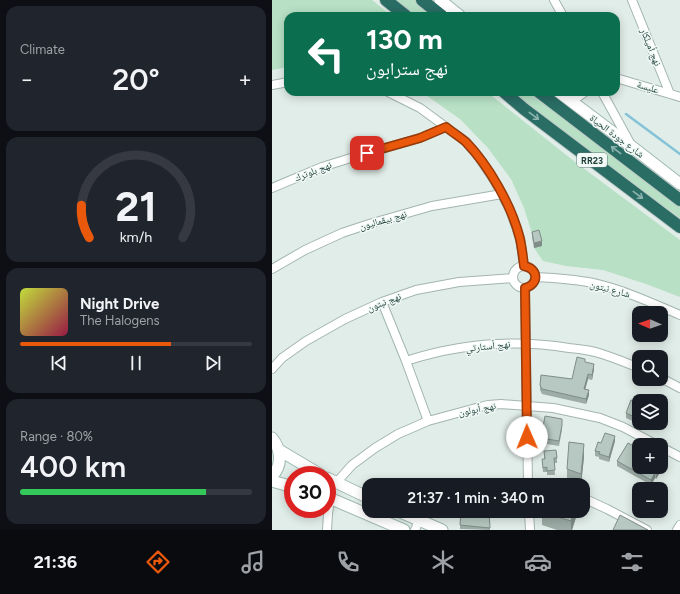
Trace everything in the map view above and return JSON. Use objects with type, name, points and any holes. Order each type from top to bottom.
[{"type":"highway","points":[[386,0],[401,12]]},
{"type":"highway","points":[[422,0],[437,12]]},
{"type":"highway","name":"RR23","points":[[509,96],[680,227]]},
{"type":"highway","name":"شارع جودة الحياة","points":[[544,96],[680,200]]},
{"type":"street","points":[[440,0],[455,12]]},
{"type":"street","points":[[554,0],[561,12]]},
{"type":"street","name":"نهج أميلكار","points":[[632,0],[670,94]]},
{"type":"street","name":"عليسة","points":[[620,79],[680,96]]},
{"type":"street","points":[[272,85],[284,83]]},
{"type":"street","points":[[396,96],[420,108],[446,127],[465,141],[478,156],[494,180],[510,210],[520,238],[524,266]]},
{"type":"street","points":[[564,96],[680,184]]},
{"type":"street","points":[[570,100],[579,96]]},
{"type":"street","points":[[604,96],[631,146]]},
{"type":"street","name":"نهج بلوترك","points":[[272,188],[322,167],[420,138],[446,127]]},
{"type":"street","name":"نهج بيقماليون","points":[[272,269],[305,250],[342,233],[369,224],[432,206],[502,194]]},
{"type":"street","points":[[524,266],[532,269],[535,277],[535,281],[532,285],[525,288],[520,288],[513,278],[516,270],[524,266]]},
{"type":"street","name":"شارع نبتون","points":[[535,277],[594,283],[638,297],[680,315]]},
{"type":"street","name":"نهج نبتون","points":[[272,369],[282,358],[306,341],[345,319],[382,302],[416,290],[458,282],[513,278]]},
{"type":"street","points":[[525,288],[528,478]]},
{"type":"street","points":[[382,302],[428,421]]},
{"type":"street","name":"نهج أستارتي","points":[[406,361],[426,355],[479,345],[526,343],[558,346],[601,353],[632,365]]},
{"type":"street","points":[[668,382],[680,388]]},
{"type":"street","name":"نهج أبولون","points":[[336,478],[375,448],[398,434],[428,421],[488,405],[526,405],[553,408],[600,418],[623,427],[644,438]]},
{"type":"street","points":[[272,438],[276,442],[280,458],[278,466],[272,476]]},
{"type":"street","points":[[279,450],[305,466]]},
{"type":"street","points":[[668,451],[680,457]]},
{"type":"street","points":[[272,481],[284,484]]},
{"type":"street","points":[[336,483],[362,495]]},
{"type":"street","points":[[336,501],[404,530]]},
{"type":"street","points":[[590,501],[647,530]]},
{"type":"street","points":[[327,530],[328,518]]},
{"type":"street","points":[[408,518],[417,525],[442,530]]},
{"type":"street","points":[[529,518],[530,530]]},
{"type":"street","points":[[677,530],[680,525]]},
{"type":"green space","points":[[272,0],[372,0],[387,12],[284,12],[284,68],[272,70]]},
{"type":"green space","points":[[395,0],[418,0],[433,12],[411,12]]},
{"type":"green space","points":[[427,96],[492,96],[575,162],[680,240],[680,297],[603,270],[566,266],[543,261],[534,248],[531,230],[524,208],[511,179],[488,148],[460,119]]},
{"type":"green space","points":[[518,96],[539,96],[680,203],[680,218],[586,149]]},
{"type":"building","points":[[539,230],[542,241],[534,243],[532,232]]},
{"type":"building","points":[[577,357],[585,359],[585,362],[594,364],[592,375],[588,374],[584,389],[589,390],[586,399],[542,389],[540,385],[541,375],[572,379]]},
{"type":"building","points":[[631,400],[632,400],[632,416],[626,413]]},
{"type":"building","points":[[545,416],[562,419],[559,441],[541,438]]},
{"type":"building","points":[[605,433],[615,436],[609,457],[595,451],[598,442],[601,443]]},
{"type":"building","points":[[569,442],[584,444],[581,474],[567,469]]},
{"type":"building","points":[[628,443],[632,445],[632,469],[617,461]]},
{"type":"building","points":[[556,450],[557,458],[554,458],[555,470],[547,471],[547,467],[543,468],[542,459],[545,459],[544,451]]},
{"type":"building","points":[[640,474],[654,474],[651,480]]},
{"type":"building","points":[[620,515],[648,530],[613,530]]},
{"type":"building","points":[[460,518],[489,518],[490,528],[460,525]]},
{"type":"building","points":[[561,518],[572,518],[571,521]]},
{"type":"waterway","points":[[626,114],[680,154]]},
{"type":"route","points":[[367,153],[420,138],[446,127],[465,141],[478,156],[494,180],[510,210],[520,238],[524,266],[532,269],[535,277],[535,281],[532,285],[525,288],[527,437]]}]
